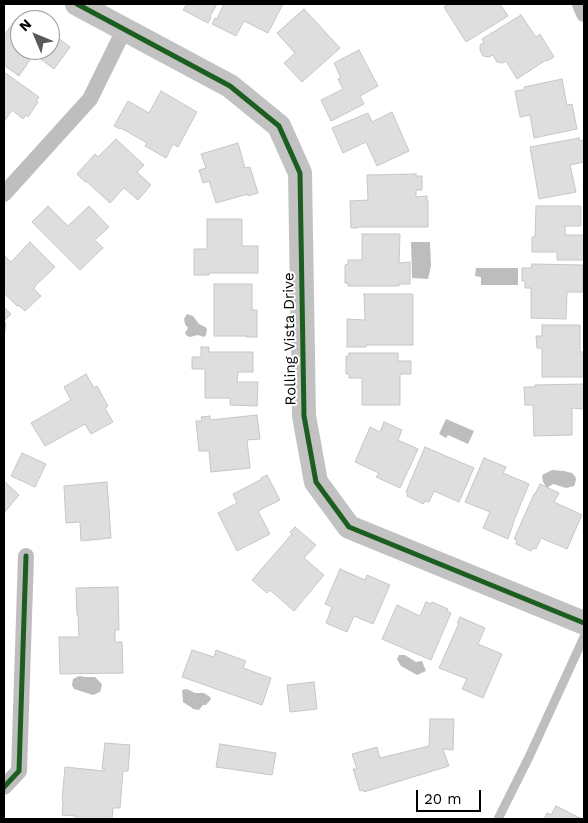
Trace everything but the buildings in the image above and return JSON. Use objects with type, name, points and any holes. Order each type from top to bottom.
[{"type":"street","name":"Rolling Vista Drive","points":[[77,4],[230,86],[279,126],[300,173],[304,416],[316,482],[349,527],[584,623]]},
{"type":"street","points":[[580,4],[584,14]]},
{"type":"street","points":[[4,194],[90,99],[124,30]]},
{"type":"street","points":[[4,787],[19,771],[26,556]]},
{"type":"lane","points":[[498,819],[529,757],[584,637]]},
{"type":"shaded area","points":[[411,242],[430,242],[431,266],[428,279],[412,278]]},
{"type":"shaded area","points":[[476,268],[518,268],[518,285],[481,285],[481,277],[475,276]]},
{"type":"shaded area","points":[[187,314],[193,316],[199,324],[207,329],[204,337],[198,335],[187,336],[185,333],[188,328],[184,319]]},
{"type":"shaded area","points":[[446,419],[474,431],[468,444],[448,435],[446,438],[439,434]]},
{"type":"shaded area","points":[[552,470],[572,473],[576,479],[574,486],[566,488],[553,484],[547,488],[543,482],[542,475]]},
{"type":"shaded area","points":[[399,655],[405,655],[416,662],[422,661],[426,671],[417,675],[401,666],[397,659]]},
{"type":"shaded area","points":[[79,676],[95,677],[102,684],[100,692],[93,695],[74,689],[72,685],[73,679]]},
{"type":"shaded area","points":[[187,689],[195,693],[204,693],[211,699],[199,710],[193,709],[183,702],[182,690]]},
{"type":"cycle path","points":[[77,4],[230,86],[279,126],[300,173],[304,416],[316,482],[349,527],[584,623]]},
{"type":"cycle path","points":[[4,787],[19,771],[26,556]]}]
